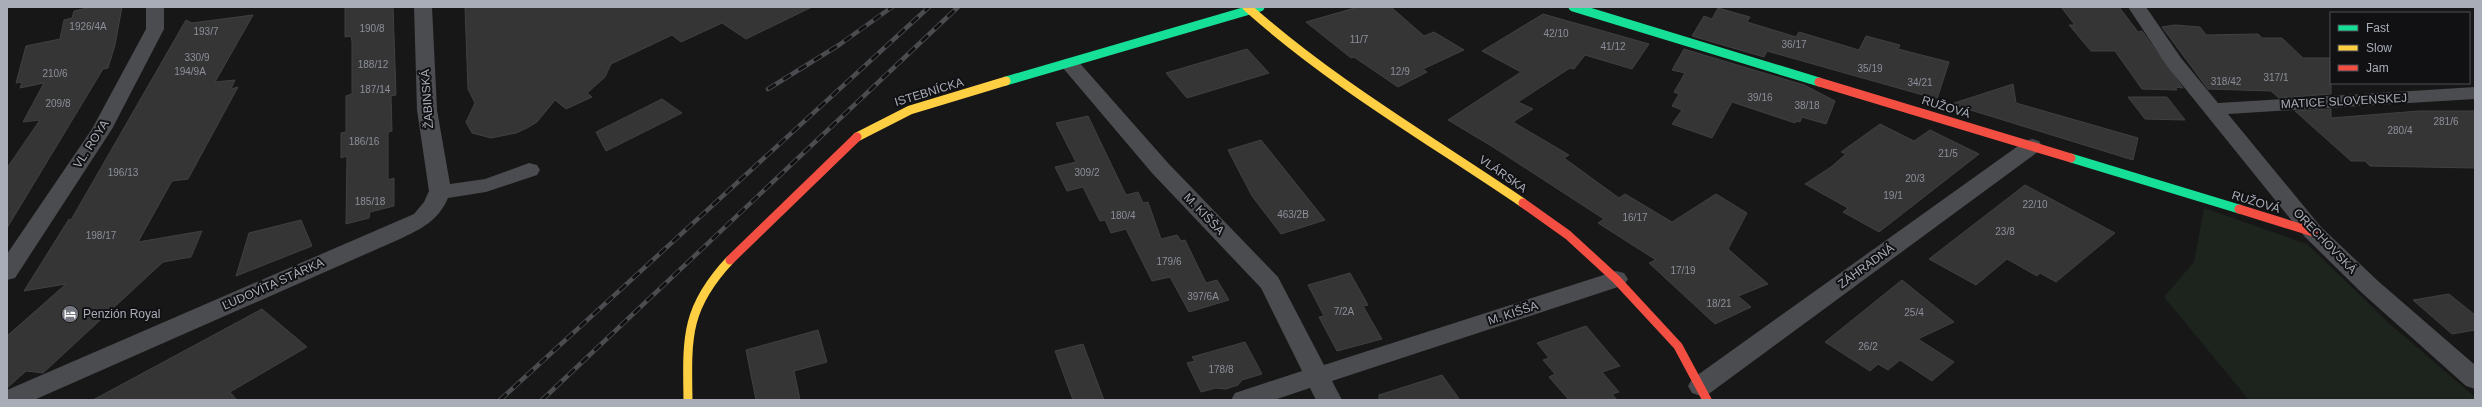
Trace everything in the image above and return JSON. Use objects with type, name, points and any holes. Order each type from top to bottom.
[{"type":"street","name":"VL. ROYA","points":[[7,272],[102,129],[155,29],[155,7]]},
{"type":"street","name":"ŽABINSKÁ","points":[[423,7],[427,110],[440,191]]},
{"type":"street","name":"ISTEBNÍCKA","points":[[688,400],[689,329],[699,302],[723,267],[853,140],[866,130],[890,117],[927,102],[1070,64],[1086,57],[1248,9],[1260,7]]},
{"type":"street","name":"RUŽOVÁ","points":[[1573,7],[2313,232]]},
{"type":"street","name":"ORECHOVSKÁ","points":[[2137,7],[2174,62],[2313,232],[2370,287],[2475,379]]},
{"type":"street","name":"VLÁRSKA","points":[[1248,9],[1309,61],[1376,109],[1472,167],[1568,235],[1616,279],[1678,346],[1704,393]]},
{"type":"street","name":"M. KIŠŠA","points":[[1070,64],[1160,168],[1270,283],[1329,400]]},
{"type":"street","name":"MATICE SLOVENSKEJ","points":[[2212,109],[2475,93]]},
{"type":"street","name":"ZÁHRADNÁ","points":[[1704,393],[2032,146]]},
{"type":"street","points":[[440,191],[456,191],[498,184],[529,170]]},
{"type":"street","name":"ĽUDOVÍTA STÁRKA","points":[[9,400],[412,225],[429,212],[440,191]]},
{"type":"street","name":"M. KIŠŠA","points":[[1244,400],[1318,378],[1616,279]]},
{"type":"shaded area","points":[[2204,208],[2307,244],[2390,324],[2475,397],[2475,400],[2249,400],[2164,297],[2194,262]]},
{"type":"building","points":[[92,7],[122,7],[115,45],[108,68],[103,69],[7,228],[7,168],[40,120],[23,122],[44,83],[20,88],[22,82],[16,83],[26,46],[60,39],[64,20],[72,18],[74,11]]},
{"type":"building","points":[[345,7],[393,7],[396,95],[391,96],[392,131],[388,132],[388,180],[394,178],[394,206],[370,212],[369,218],[346,224],[347,156],[341,158],[341,133],[346,132],[346,96],[352,94],[352,42],[351,36],[345,37]]},
{"type":"building","points":[[465,7],[812,7],[746,39],[722,23],[681,42],[672,35],[611,64],[605,77],[587,93],[592,97],[566,109],[555,100],[537,122],[527,128],[516,133],[491,138],[472,133],[466,122],[475,103],[468,89]]},
{"type":"building","points":[[1358,7],[1391,7],[1424,36],[1434,32],[1464,50],[1423,69],[1427,72],[1398,87],[1354,57],[1351,58],[1306,22]]},
{"type":"building","points":[[2061,7],[2119,7],[2138,32],[2142,31],[2183,88],[2175,87],[2177,90],[2142,89],[2115,51],[2091,51],[2069,25],[2075,25]]},
{"type":"building","points":[[1718,8],[1750,17],[1747,22],[1796,37],[1799,32],[1859,50],[1866,36],[1900,45],[1898,49],[1949,62],[1937,99],[1767,51],[1764,57],[1692,36],[1704,16],[1712,19]]},
{"type":"building","points":[[1543,14],[1649,44],[1632,69],[1585,55],[1574,69],[1570,68],[1518,102],[1533,109],[1513,122],[1569,155],[1564,158],[1619,198],[1625,194],[1672,222],[1716,194],[1747,213],[1728,249],[1768,284],[1738,296],[1751,307],[1715,324],[1649,263],[1656,260],[1598,223],[1604,219],[1493,147],[1448,120],[1521,72],[1482,51]]},
{"type":"building","points":[[253,15],[215,82],[235,80],[231,89],[238,87],[188,179],[172,181],[138,242],[202,231],[191,257],[163,262],[43,373],[26,371],[7,388],[7,336],[66,284],[24,291],[69,219],[71,220],[186,20],[192,23]]},
{"type":"building","points":[[2175,25],[2200,27],[2206,35],[2258,34],[2262,38],[2282,38],[2303,58],[2330,58],[2331,94],[2279,98],[2271,91],[2208,89],[2162,27]]},
{"type":"building","points":[[1247,49],[1269,73],[1187,98],[1166,73]]},
{"type":"building","points":[[1684,49],[1804,85],[1835,101],[1826,124],[1802,117],[1800,122],[1796,121],[1795,123],[1732,102],[1712,138],[1672,124],[1682,110],[1672,106],[1679,94],[1674,92],[1685,73],[1672,70]]},
{"type":"building","points":[[2013,84],[2016,103],[2138,138],[2133,160],[1951,104]]},
{"type":"building","points":[[2128,97],[2167,97],[2185,120],[2145,119]]},
{"type":"building","points":[[662,99],[682,113],[606,151],[596,132]]},
{"type":"building","points":[[2331,109],[2331,118],[2419,111],[2475,111],[2475,168],[2370,166],[2365,161],[2351,161],[2295,111]]},
{"type":"building","points":[[1088,116],[1126,195],[1138,192],[1143,203],[1148,202],[1161,239],[1177,235],[1181,241],[1185,240],[1206,283],[1217,280],[1229,300],[1189,312],[1170,277],[1152,281],[1126,229],[1111,233],[1105,220],[1100,221],[1083,187],[1067,191],[1055,167],[1076,162],[1056,123]]},
{"type":"building","points":[[1880,124],[1914,141],[1930,130],[1979,154],[1879,232],[1843,212],[1848,208],[1805,184],[1831,167],[1846,154],[1841,152]]},
{"type":"building","points":[[1261,140],[1325,220],[1281,234],[1252,196],[1228,150]]},
{"type":"building","points":[[2025,185],[2115,233],[2056,282],[2040,273],[2037,276],[2007,259],[1976,285],[1929,259]]},
{"type":"building","points":[[301,220],[312,246],[236,276],[249,233]]},
{"type":"building","points":[[1350,273],[1368,305],[1363,306],[1382,339],[1337,351],[1319,317],[1324,316],[1308,285]]},
{"type":"building","points":[[1902,280],[1954,322],[1918,339],[1954,362],[1932,381],[1900,360],[1888,370],[1878,364],[1870,371],[1825,342]]},
{"type":"building","points":[[2449,294],[2475,315],[2475,330],[2452,334],[2413,300]]},
{"type":"building","points":[[262,309],[307,347],[230,392],[237,400],[93,400]]},
{"type":"building","points":[[1586,326],[1620,366],[1602,372],[1619,392],[1612,394],[1617,400],[1569,400],[1549,377],[1555,374],[1543,360],[1549,358],[1537,343]]},
{"type":"building","points":[[818,330],[827,362],[794,371],[800,400],[756,400],[746,350]]},
{"type":"building","points":[[1245,342],[1262,374],[1242,380],[1238,385],[1226,389],[1216,388],[1201,392],[1187,363],[1195,361],[1192,357]]},
{"type":"building","points":[[1083,344],[1104,400],[1073,400],[1055,351]]},
{"type":"building","points":[[1442,375],[1460,400],[1379,400],[1379,395]]},
{"type":"railway","points":[[768,89],[839,45],[892,7]]},
{"type":"railway","points":[[500,400],[929,7]]},
{"type":"railway","points":[[542,400],[958,7]]},
{"type":"traffic: fast","points":[[1006,81],[1260,7]]},
{"type":"traffic: fast","points":[[1573,7],[1819,82]]},
{"type":"traffic: fast","points":[[2071,158],[2239,209]]},
{"type":"traffic: slow","points":[[1247,7],[1312,62],[1346,87],[1523,203]]},
{"type":"traffic: slow","points":[[857,137],[910,110],[948,97],[1006,81]]},
{"type":"traffic: slow","points":[[688,400],[687,346],[693,316],[709,286],[730,260]]},
{"type":"traffic: jam","points":[[1819,82],[2071,158]]},
{"type":"traffic: jam","points":[[730,260],[857,137]]},
{"type":"traffic: jam","points":[[1523,203],[1568,235],[1616,279],[1678,346],[1707,400]]},
{"type":"traffic: jam","points":[[2239,209],[2313,232]]},
{"type":"place","name":"Penzión Royal","points":[[70,314]]}]
